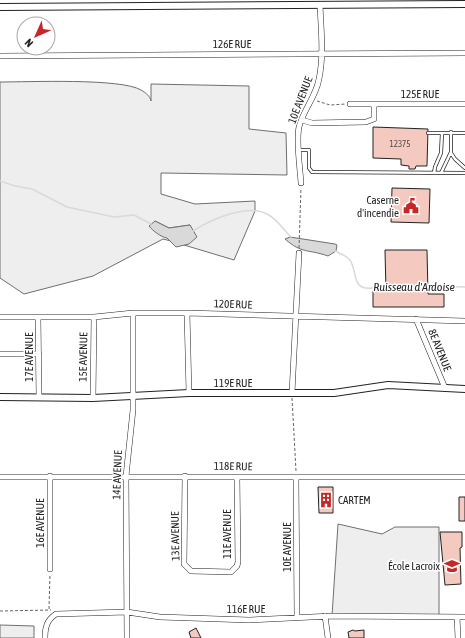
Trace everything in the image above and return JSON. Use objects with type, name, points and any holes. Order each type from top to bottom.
[{"type":"street","points":[[0,7],[320,3],[465,4]]},
{"type":"street","name":"10E AVENUE","points":[[301,183],[299,131],[302,120],[313,99],[319,80],[321,54],[320,3]]},
{"type":"street","name":"126E RUE","points":[[0,56],[465,53]]},
{"type":"street","name":"125E RUE","points":[[350,104],[465,104]]},
{"type":"street","points":[[302,120],[312,123],[366,122],[374,119],[374,104]]},
{"type":"street","points":[[292,394],[299,253]]},
{"type":"street","name":"120E RUE","points":[[0,317],[94,317],[133,313],[187,313],[465,321]]},
{"type":"street","name":"14E AVENUE","points":[[126,638],[126,476],[133,418],[133,313]]},
{"type":"street","points":[[187,313],[189,393]]},
{"type":"street","name":"17E AVENUE","points":[[38,317],[39,397]]},
{"type":"street","name":"15E AVENUE","points":[[93,398],[94,317]]},
{"type":"street","name":"8E AVENUE","points":[[416,319],[445,388]]},
{"type":"street","points":[[0,354],[39,354]]},
{"type":"street","name":"119E RUE","points":[[0,397],[93,398],[189,393],[334,393],[388,385],[465,389]]},
{"type":"street","name":"118E RUE","points":[[0,476],[465,477]]},
{"type":"street","name":"16E AVENUE","points":[[50,476],[50,569]]},
{"type":"street","name":"13E AVENUE","points":[[184,476],[184,564],[191,571],[214,573]]},
{"type":"street","name":"11E AVENUE","points":[[214,573],[231,572],[237,566],[238,562],[237,476]]},
{"type":"street","name":"10E AVENUE","points":[[296,477],[298,618]]},
{"type":"street","name":"116E RUE","points":[[56,614],[127,612],[160,617],[248,620],[325,616],[465,617]]},
{"type":"street","points":[[45,638],[46,625],[50,618],[56,614]]},
{"type":"street","points":[[325,616],[328,638]]},
{"type":"street","points":[[458,617],[458,638]]},
{"type":"lane","points":[[441,173],[451,152],[451,132]]},
{"type":"lane","points":[[428,133],[465,133]]},
{"type":"lane","points":[[434,173],[441,153],[442,133]]},
{"type":"lane","points":[[300,150],[309,150],[308,168],[312,172],[465,173]]},
{"type":"lane","points":[[451,152],[455,159],[465,168]]},
{"type":"path","points":[[313,99],[330,104],[350,104]]},
{"type":"path","points":[[299,253],[301,183]]},
{"type":"path","points":[[292,394],[296,477]]},
{"type":"path","points":[[49,609],[50,569]]},
{"type":"path","points":[[0,611],[49,609],[56,614]]},
{"type":"shaded area","points":[[0,82],[95,82],[130,86],[141,90],[148,95],[151,101],[151,84],[249,86],[249,129],[286,133],[287,175],[161,173],[161,194],[195,204],[255,201],[255,211],[234,260],[184,245],[190,225],[169,228],[155,221],[171,241],[163,239],[93,276],[24,294],[0,278]]},
{"type":"shaded area","points":[[155,221],[169,228],[190,225],[197,237],[189,244],[176,247],[167,238],[157,234],[149,226]]},
{"type":"shaded area","points":[[290,237],[335,244],[337,245],[336,251],[328,256],[301,249],[285,239]]},
{"type":"shaded area","points":[[338,524],[382,534],[395,527],[439,527],[439,616],[332,616]]},
{"type":"shaded area","points":[[0,625],[34,626],[34,638],[0,638]]},
{"type":"building","points":[[373,127],[428,129],[427,166],[416,166],[415,169],[409,169],[409,166],[401,165],[401,159],[373,158]]},
{"type":"building","name":"Caserne d'incendie","points":[[392,188],[430,189],[429,223],[391,222]]},
{"type":"building","points":[[385,250],[427,250],[428,294],[444,294],[444,307],[373,307],[373,291],[386,291]]},
{"type":"building","name":"CARTEM","points":[[318,487],[333,487],[333,513],[319,513]]},
{"type":"building","points":[[459,497],[465,497],[465,521],[459,521]]},
{"type":"building","name":"École Lacroix","points":[[440,532],[462,532],[462,547],[460,548],[461,584],[445,585]]},
{"type":"building","points":[[196,628],[201,638],[191,638],[189,632]]},
{"type":"building","points":[[353,630],[364,630],[364,638],[349,638],[348,632]]},
{"type":"waterway","name":"Ruisseau d'Ardoise","points":[[0,181],[15,186],[32,189],[67,207],[114,217],[134,215],[151,224]]},
{"type":"waterway","points":[[193,231],[209,222],[229,214],[249,210],[259,211],[271,216],[291,237]]},
{"type":"waterway","name":"Ruisseau d'Ardoise","points":[[335,251],[349,259],[353,266],[359,285],[365,288],[387,286]]},
{"type":"waterway","name":"Ruisseau d'Ardoise","points":[[427,286],[465,287]]},
{"type":"place","name":"Caserne d'incendie","points":[[411,206]]},
{"type":"place","name":"CARTEM","points":[[326,500]]},
{"type":"place","name":"École Lacroix","points":[[452,566]]}]
